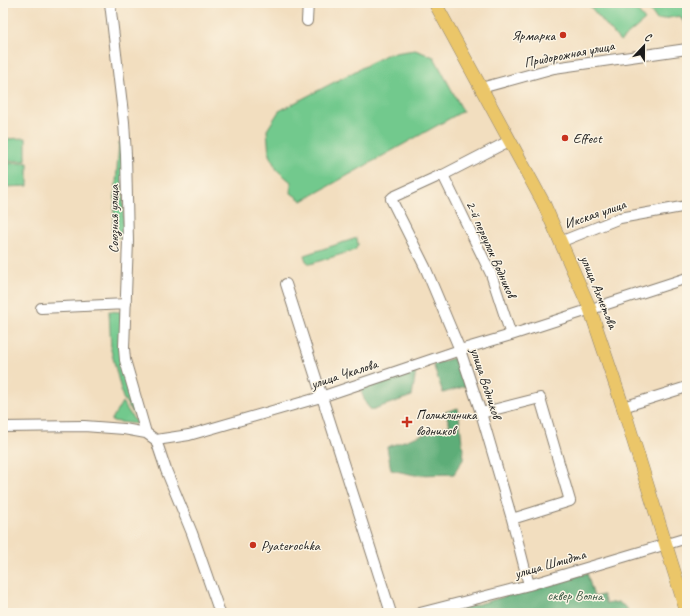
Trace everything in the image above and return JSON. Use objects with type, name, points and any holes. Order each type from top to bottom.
[{"type":"main road","name":"улица Ахметова","points":[[435,3],[543,202],[590,309],[687,613]]},
{"type":"street","name":"Союзная улица","points":[[110,3],[124,122],[126,155],[128,241],[124,348],[125,360],[146,433]]},
{"type":"street","points":[[307,22],[308,3]]},
{"type":"street","name":"Придорожная улица","points":[[481,88],[554,68],[687,49]]},
{"type":"street","points":[[443,175],[509,141]]},
{"type":"street","name":"улица Водников","points":[[443,175],[391,199],[425,267],[460,350],[481,413],[512,519],[529,585]]},
{"type":"street","name":"2-й переулок Водников","points":[[443,175],[491,274],[511,335]]},
{"type":"street","name":"Икская улица","points":[[560,242],[620,218],[687,206]]},
{"type":"street","name":"улица Чкалова","points":[[156,440],[189,435],[321,397],[460,350],[687,278]]},
{"type":"street","points":[[286,284],[391,613]]},
{"type":"street","points":[[41,308],[126,304]]},
{"type":"street","points":[[622,407],[687,387]]},
{"type":"street","points":[[481,413],[540,398],[570,501],[512,519]]},
{"type":"street","points":[[3,427],[84,426],[124,429],[146,433],[156,440],[166,470],[192,533],[220,613]]},
{"type":"street","name":"улица Шмидта","points":[[420,613],[529,585],[687,538]]},
{"type":"green space","points":[[587,3],[631,3],[645,20],[620,41]]},
{"type":"green space","points":[[645,3],[687,3],[687,28],[680,16],[657,20]]},
{"type":"green space","points":[[415,50],[434,57],[463,111],[302,201],[291,193],[291,182],[277,170],[269,155],[267,130],[279,111],[388,54]]},
{"type":"green space","points":[[26,138],[26,161],[3,161],[3,139]]},
{"type":"green space","points":[[119,142],[122,145],[124,234],[121,237],[112,238]]},
{"type":"green space","points":[[3,163],[28,163],[28,186],[3,187]]},
{"type":"green space","points":[[357,238],[358,245],[355,250],[310,264],[306,261],[304,255]]},
{"type":"green space","points":[[109,311],[121,312],[136,417],[123,398],[111,350]]},
{"type":"green space","points":[[457,357],[466,386],[443,393],[433,364]]},
{"type":"green space","points":[[416,371],[412,396],[371,410],[366,404],[360,389]]},
{"type":"green space","points":[[122,402],[137,424],[111,421]]},
{"type":"green space","points":[[458,408],[464,458],[454,474],[415,475],[391,470],[387,447],[450,425],[445,412]]},
{"type":"green space","name":"сквер Волна","points":[[587,573],[594,597],[603,595],[606,604],[618,602],[627,608],[628,613],[447,613]]},
{"type":"place","name":"Ярмарка","points":[[563,35]]},
{"type":"place","name":"Effect","points":[[565,138]]},
{"type":"place","name":"Поликлиника водников","points":[[407,422]]},
{"type":"place","name":"Pyaterochka","points":[[253,545]]}]
